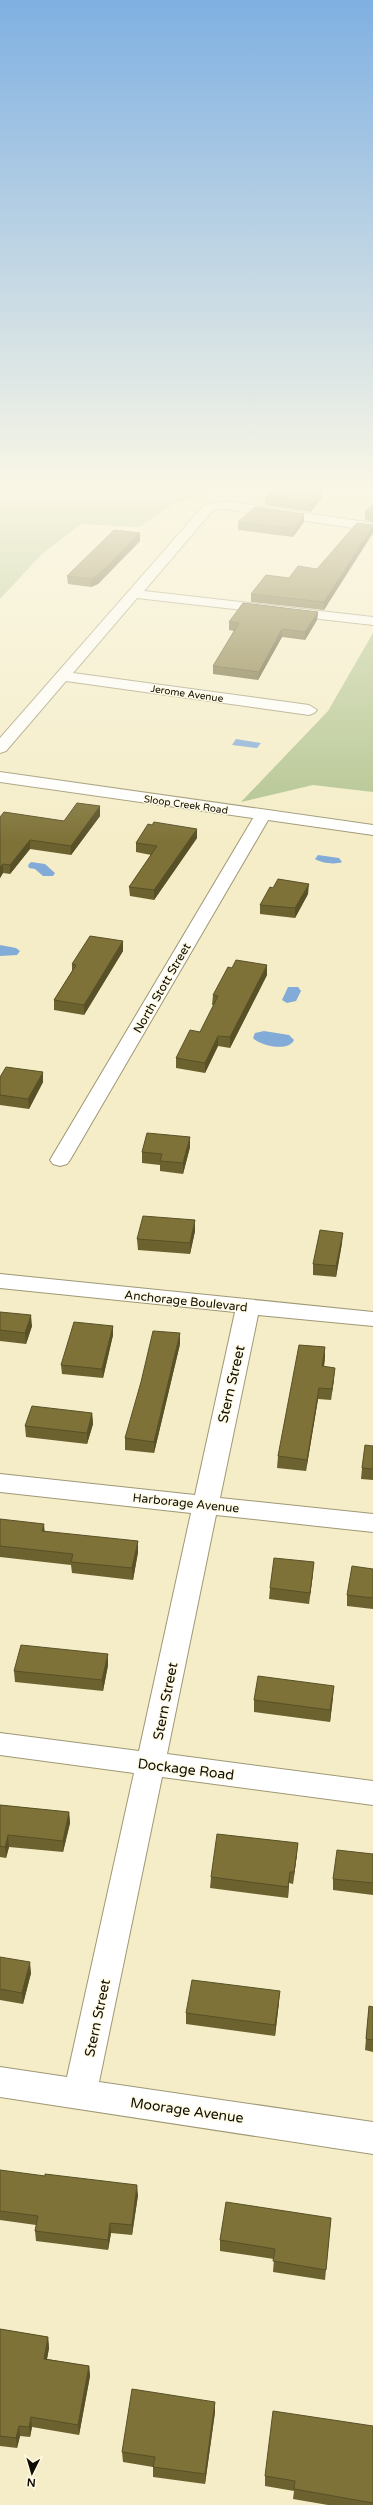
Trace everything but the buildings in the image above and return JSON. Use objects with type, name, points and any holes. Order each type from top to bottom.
[{"type":"street","points":[[0,748],[123,608]]},
{"type":"street","points":[[267,608],[372,619]]},
{"type":"street","name":"Jerome Avenue","points":[[64,676],[310,710]]},
{"type":"street","name":"Sloop Creek Road","points":[[0,777],[373,830]]},
{"type":"street","name":"North Stott Street","points":[[60,1160],[263,815]]},
{"type":"street","name":"Anchorage Boulevard","points":[[0,1281],[373,1319]]},
{"type":"street","name":"Stern Street","points":[[80,2094],[152,1764],[204,1505],[248,1307]]},
{"type":"street","name":"Harborage Avenue","points":[[0,1483],[373,1523]]},
{"type":"street","name":"Dockage Road","points":[[0,1744],[373,1793]]},
{"type":"street","name":"Moorage Avenue","points":[[0,2082],[373,2138]]},
{"type":"green space","points":[[373,633],[373,792],[313,785],[241,802],[328,711]]},
{"type":"water","points":[[236,739],[261,743],[257,748],[232,745]]},
{"type":"water","points":[[318,855],[339,858],[342,862],[321,862],[315,859]]},
{"type":"water","points":[[31,862],[45,864],[55,873],[53,876],[43,876],[35,869],[29,868],[28,865]]},
{"type":"water","points":[[0,945],[16,948],[20,951],[17,955],[0,956]]},
{"type":"water","points":[[288,987],[298,987],[301,991],[296,1001],[287,1003],[282,1000]]},
{"type":"water","points":[[264,1031],[289,1035],[294,1040],[291,1044],[281,1047],[268,1045],[253,1038],[255,1033]]}]
